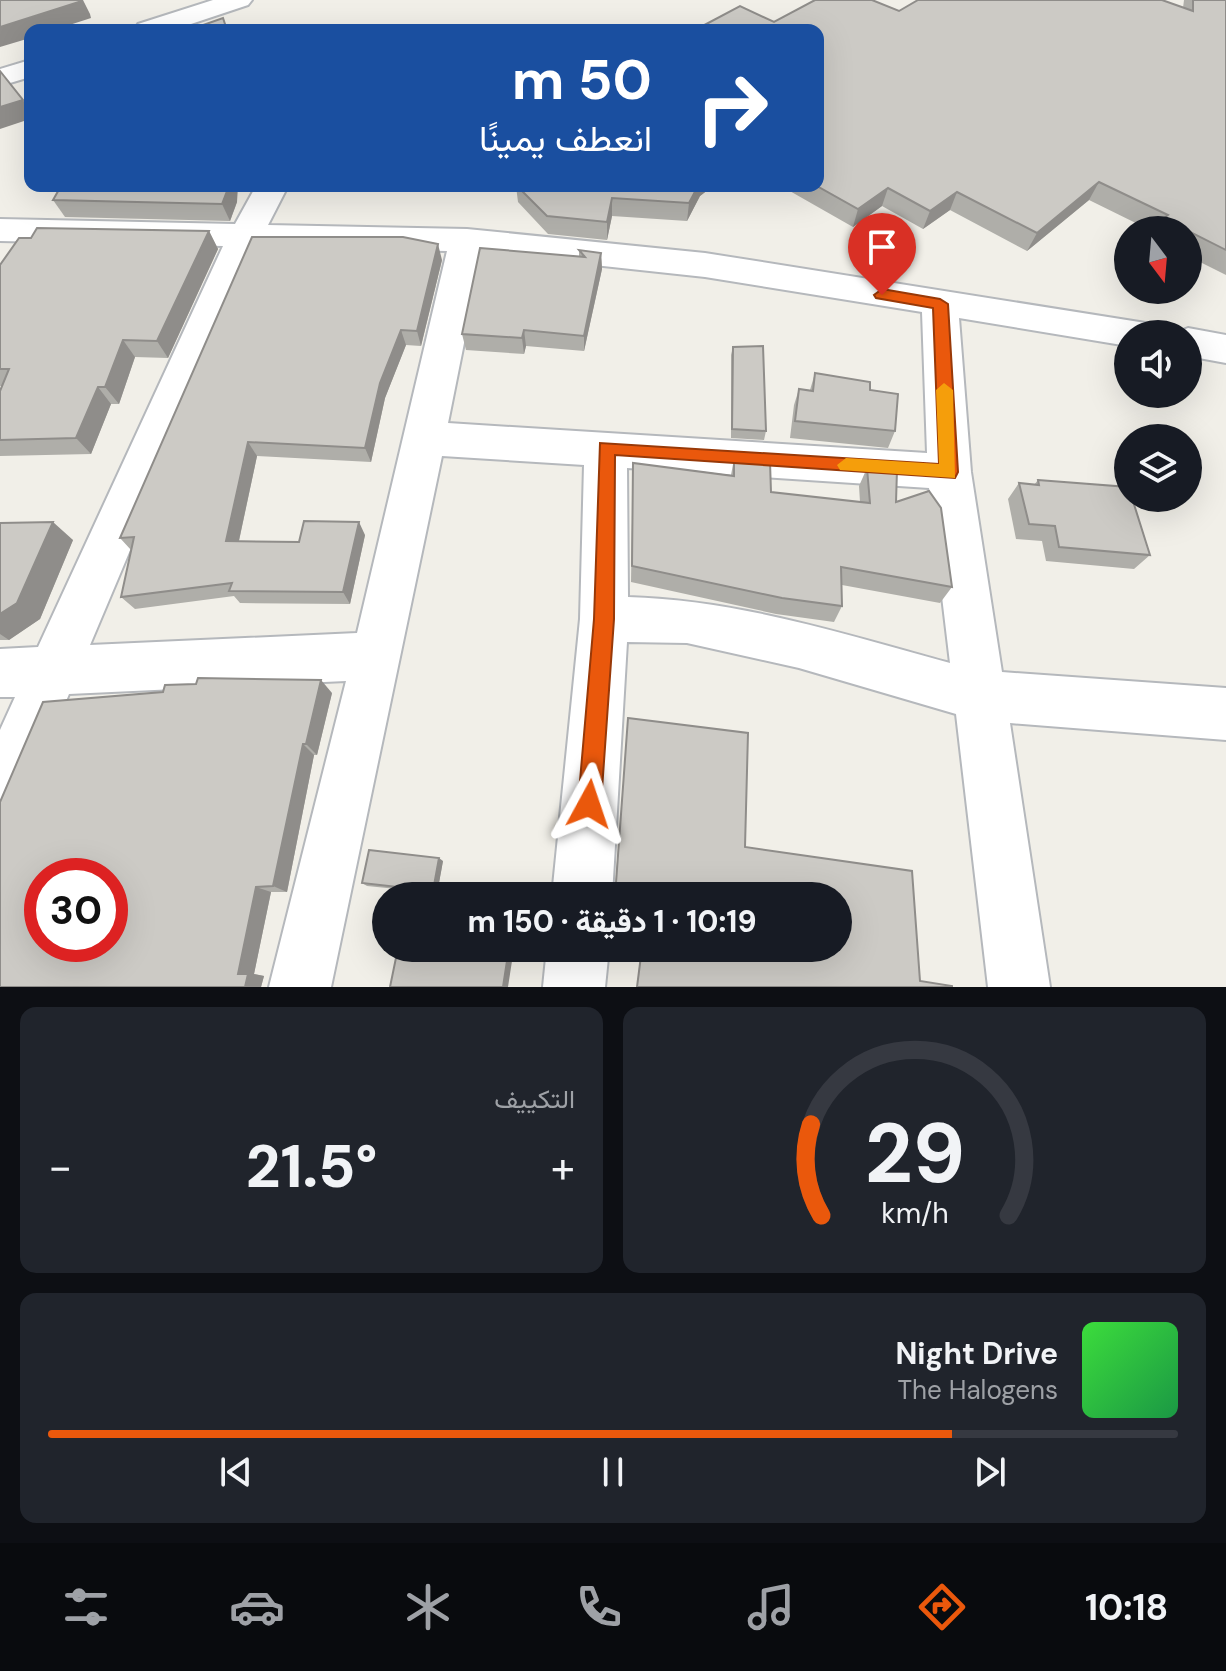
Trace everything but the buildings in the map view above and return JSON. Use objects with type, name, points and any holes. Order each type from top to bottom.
[{"type":"street","points":[[173,24],[245,7]]},
{"type":"street","points":[[0,78],[24,70]]},
{"type":"street","points":[[0,792],[246,234],[269,192]]},
{"type":"street","points":[[5,237],[246,234],[467,240],[705,265],[1114,330]]},
{"type":"street","points":[[300,987],[377,656],[467,240]]},
{"type":"street","points":[[940,304],[949,472],[1019,987]]},
{"type":"street","points":[[1202,345],[1226,349]]},
{"type":"street","points":[[424,438],[949,472]]},
{"type":"street","points":[[583,882],[604,619],[606,448]]},
{"type":"street","points":[[604,619],[687,621],[799,645],[979,696],[1226,714]]},
{"type":"street","points":[[0,673],[55,668],[377,656]]},
{"type":"street","points":[[574,987],[577,962]]},
{"type":"slow traffic","points":[[846,465],[949,472],[944,390]]},
{"type":"route","points":[[589,804],[604,619],[606,448],[949,472],[940,304],[882,295]]}]
